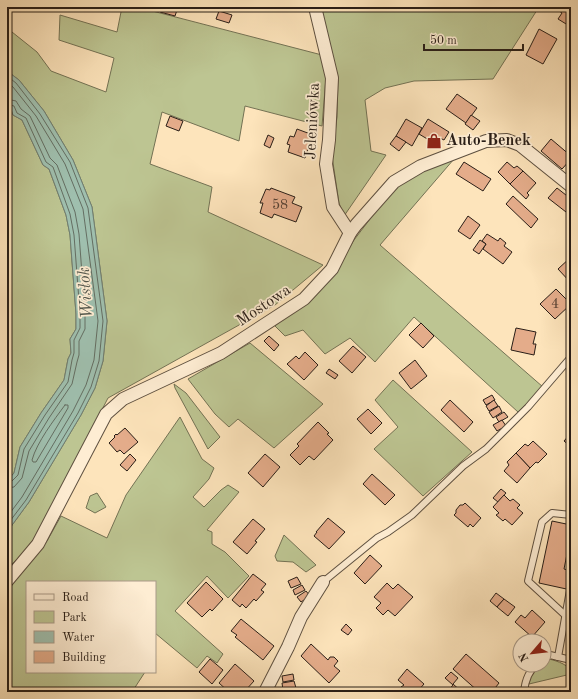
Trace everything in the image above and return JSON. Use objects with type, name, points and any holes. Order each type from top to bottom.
[{"type":"street","name":"Jeleniówka","points":[[315,7],[332,78],[326,164],[327,171],[333,206],[350,233]]},
{"type":"street","name":"Mostowa","points":[[7,581],[38,544],[106,414],[123,399],[221,353],[304,299],[332,269],[350,233],[394,182],[421,166],[486,141],[507,140],[520,145],[571,186]]},
{"type":"street","points":[[265,692],[288,647],[301,617],[323,582]]},
{"type":"lane","points":[[323,582],[377,538],[412,515],[463,466],[486,449],[528,407],[571,357]]},
{"type":"lane","points":[[564,615],[528,581],[542,522],[552,513],[571,514]]},
{"type":"lane","points":[[558,657],[564,615],[570,590]]},
{"type":"lane","points":[[552,656],[571,660]]},
{"type":"lane","points":[[524,692],[525,682],[530,673]]},
{"type":"green space","points":[[122,7],[137,7],[322,55],[326,77],[322,126],[245,106],[239,141],[162,112],[150,164],[212,187],[208,212],[323,265],[275,305],[108,398],[38,534],[7,569],[7,532],[29,502],[81,415],[95,388],[103,361],[107,321],[92,207],[73,160],[44,111],[19,80],[7,71],[7,28],[37,52],[51,71],[106,92],[114,58],[59,40],[60,15],[117,32]]},
{"type":"green space","points":[[319,7],[539,7],[493,79],[414,81],[385,88],[365,100],[371,151],[386,155],[344,216],[339,203],[332,156],[337,117],[338,78]]},
{"type":"green space","points":[[7,108],[11,109],[13,115],[22,120],[43,165],[49,169],[66,215],[70,235],[76,329],[70,339],[71,353],[68,359],[64,380],[20,447],[14,473],[7,481]]},
{"type":"green space","points":[[454,159],[380,245],[543,387],[518,412],[414,317],[375,362],[350,338],[325,354],[303,330],[285,336],[275,326],[334,273],[354,240],[396,185],[425,169]]},
{"type":"green space","points":[[250,343],[323,404],[274,448],[238,419],[229,427],[215,414],[188,379]]},
{"type":"green space","points":[[393,380],[472,452],[423,496],[374,449],[398,427],[375,400]]},
{"type":"green space","points":[[174,384],[186,393],[220,437],[208,449],[175,388]]},
{"type":"green space","points":[[180,417],[202,459],[214,468],[209,479],[193,497],[204,507],[228,485],[239,492],[207,530],[212,532],[212,544],[225,552],[249,576],[228,598],[207,576],[175,611],[223,654],[217,663],[207,656],[197,668],[156,634],[156,581],[26,581],[26,673],[144,673],[132,692],[7,692],[7,591],[47,541],[61,516],[107,538],[126,495]]},
{"type":"green space","points":[[97,493],[106,507],[95,513],[86,508],[90,496]]},
{"type":"green space","points":[[284,535],[316,565],[306,572],[293,562],[277,561],[275,556]]},
{"type":"green space","points":[[552,660],[569,668],[571,674],[529,684],[533,673],[552,673]]},
{"type":"water","name":"Wisłok","points":[[7,71],[19,80],[44,111],[73,160],[92,207],[107,321],[103,361],[95,388],[81,415],[29,502],[7,532],[7,481],[14,473],[20,447],[64,380],[68,359],[71,353],[70,339],[76,329],[76,314],[70,235],[66,215],[49,169],[43,165],[22,120],[13,115],[11,109],[7,108]]},
{"type":"building","points":[[161,7],[178,7],[175,16],[160,12]]},
{"type":"building","points":[[571,7],[571,27],[558,19],[562,13],[555,8]]},
{"type":"building","points":[[219,11],[232,15],[229,23],[216,19]]},
{"type":"building","points":[[539,29],[557,39],[543,64],[526,55]]},
{"type":"building","points":[[457,94],[477,108],[466,123],[446,109]]},
{"type":"building","points":[[471,115],[480,121],[473,130],[465,124]]},
{"type":"building","points":[[170,116],[183,121],[179,131],[166,126]]},
{"type":"building","points":[[406,119],[422,128],[412,146],[396,136]]},
{"type":"building","points":[[428,119],[449,132],[444,140],[438,137],[434,143],[419,134]]},
{"type":"building","points":[[297,129],[313,135],[305,158],[288,152],[290,145],[287,144],[290,136],[294,137]]},
{"type":"building","points":[[268,135],[274,138],[270,148],[264,145]]},
{"type":"building","points":[[396,136],[406,142],[399,151],[390,144]]},
{"type":"building","points":[[551,139],[571,156],[571,159],[562,169],[541,151]]},
{"type":"building","points":[[464,162],[491,179],[483,191],[456,174]]},
{"type":"building","points":[[507,162],[514,168],[517,166],[523,171],[510,184],[498,172]]},
{"type":"building","points":[[523,171],[536,183],[527,193],[529,195],[526,199],[510,184]]},
{"type":"building","points":[[271,188],[295,197],[292,203],[302,207],[296,222],[274,214],[272,218],[260,213],[263,203],[260,203],[266,189],[270,190]]},
{"type":"building","points":[[557,188],[571,199],[571,205],[566,212],[548,198]]},
{"type":"building","points":[[513,196],[538,219],[531,228],[506,204]]},
{"type":"building","points":[[468,216],[480,225],[470,239],[458,231]]},
{"type":"building","points":[[487,234],[498,241],[500,238],[506,243],[504,246],[512,252],[503,264],[483,249],[486,244],[482,241]]},
{"type":"building","points":[[480,240],[486,244],[479,254],[473,250]]},
{"type":"building","points":[[571,257],[571,283],[558,269]]},
{"type":"building","points":[[556,289],[571,304],[555,319],[540,304]]},
{"type":"building","points":[[421,323],[434,336],[423,348],[409,335]]},
{"type":"building","points":[[516,328],[536,332],[533,344],[536,344],[534,355],[511,350]]},
{"type":"building","points":[[269,336],[279,345],[274,351],[264,341]]},
{"type":"building","points":[[353,346],[366,357],[352,373],[339,361]]},
{"type":"building","points":[[305,352],[318,365],[304,380],[287,364],[296,356],[299,359]]},
{"type":"building","points":[[415,360],[427,376],[411,389],[399,373]]},
{"type":"building","points":[[329,369],[338,375],[335,379],[326,373]]},
{"type":"building","points":[[492,395],[495,400],[486,405],[483,400]]},
{"type":"building","points":[[450,400],[473,422],[464,432],[441,410]]},
{"type":"building","points":[[494,400],[498,406],[489,411],[486,406]]},
{"type":"building","points":[[499,406],[502,412],[493,418],[489,412]]},
{"type":"building","points":[[368,409],[382,423],[371,434],[357,419]]},
{"type":"building","points":[[504,412],[508,417],[499,422],[496,417]]},
{"type":"building","points":[[502,420],[506,426],[497,431],[493,425]]},
{"type":"building","points":[[318,422],[329,433],[327,434],[333,440],[314,460],[309,456],[300,465],[290,455],[299,446],[297,444]]},
{"type":"building","points":[[125,428],[138,442],[124,454],[120,450],[117,452],[109,443],[116,434],[117,435]]},
{"type":"building","points":[[571,433],[571,447],[564,441]]},
{"type":"building","points":[[533,441],[547,454],[538,463],[536,462],[530,468],[516,453],[525,444],[528,446]]},
{"type":"building","points":[[516,453],[530,468],[517,483],[504,471],[509,465],[507,462]]},
{"type":"building","points":[[130,454],[136,460],[127,471],[120,465]]},
{"type":"building","points":[[265,454],[280,467],[263,487],[248,473]]},
{"type":"building","points":[[372,474],[395,495],[385,505],[363,484]]},
{"type":"building","points":[[501,489],[506,493],[498,502],[493,498]]},
{"type":"building","points":[[504,495],[510,501],[513,499],[520,505],[517,508],[523,513],[512,525],[505,519],[503,521],[496,515],[499,513],[493,507]]},
{"type":"building","points":[[465,503],[481,518],[473,527],[470,524],[468,527],[454,515],[460,505]]},
{"type":"building","points":[[328,518],[345,532],[329,549],[314,536]]},
{"type":"building","points":[[253,519],[265,529],[247,554],[233,542]]},
{"type":"building","points":[[552,521],[571,525],[571,544],[569,544],[564,569],[571,571],[571,590],[539,583]]},
{"type":"building","points":[[370,555],[382,566],[365,584],[354,573]]},
{"type":"building","points":[[253,574],[266,584],[261,590],[264,592],[256,601],[254,599],[246,608],[242,604],[240,607],[232,600]]},
{"type":"building","points":[[297,577],[301,584],[291,588],[288,581]]},
{"type":"building","points":[[206,582],[223,599],[212,611],[210,609],[202,617],[187,603]]},
{"type":"building","points":[[387,583],[393,589],[398,584],[413,597],[395,616],[388,610],[383,615],[376,608],[381,603],[374,597]]},
{"type":"building","points":[[302,585],[305,590],[295,595],[293,590]]},
{"type":"building","points":[[306,591],[310,596],[301,602],[297,597]]},
{"type":"building","points":[[496,593],[504,599],[497,607],[490,601]]},
{"type":"building","points":[[504,599],[515,607],[508,616],[497,607]]},
{"type":"building","points":[[532,610],[545,622],[535,633],[527,633],[515,622],[521,615],[525,618]]},
{"type":"building","points":[[241,619],[274,646],[263,660],[235,637],[237,635],[231,631]]},
{"type":"building","points":[[346,624],[352,630],[348,635],[341,630]]},
{"type":"building","points":[[311,644],[328,660],[330,657],[334,657],[338,661],[334,666],[340,671],[329,683],[301,656]]},
{"type":"building","points":[[466,654],[499,683],[492,692],[479,692],[453,669]]},
{"type":"building","points":[[210,659],[223,670],[212,684],[199,672]]},
{"type":"building","points":[[235,664],[254,681],[244,692],[229,692],[219,683]]},
{"type":"building","points":[[407,669],[424,684],[417,692],[412,692],[408,689],[406,691],[401,687],[404,685],[398,680]]},
{"type":"building","points":[[451,672],[458,678],[453,684],[462,692],[447,692],[453,685],[445,678]]},
{"type":"building","points":[[293,674],[294,680],[283,682],[282,676]]},
{"type":"building","points":[[294,681],[296,688],[283,690],[282,683]]},
{"type":"place","name":"Auto-Benek","points":[[434,141]]}]
